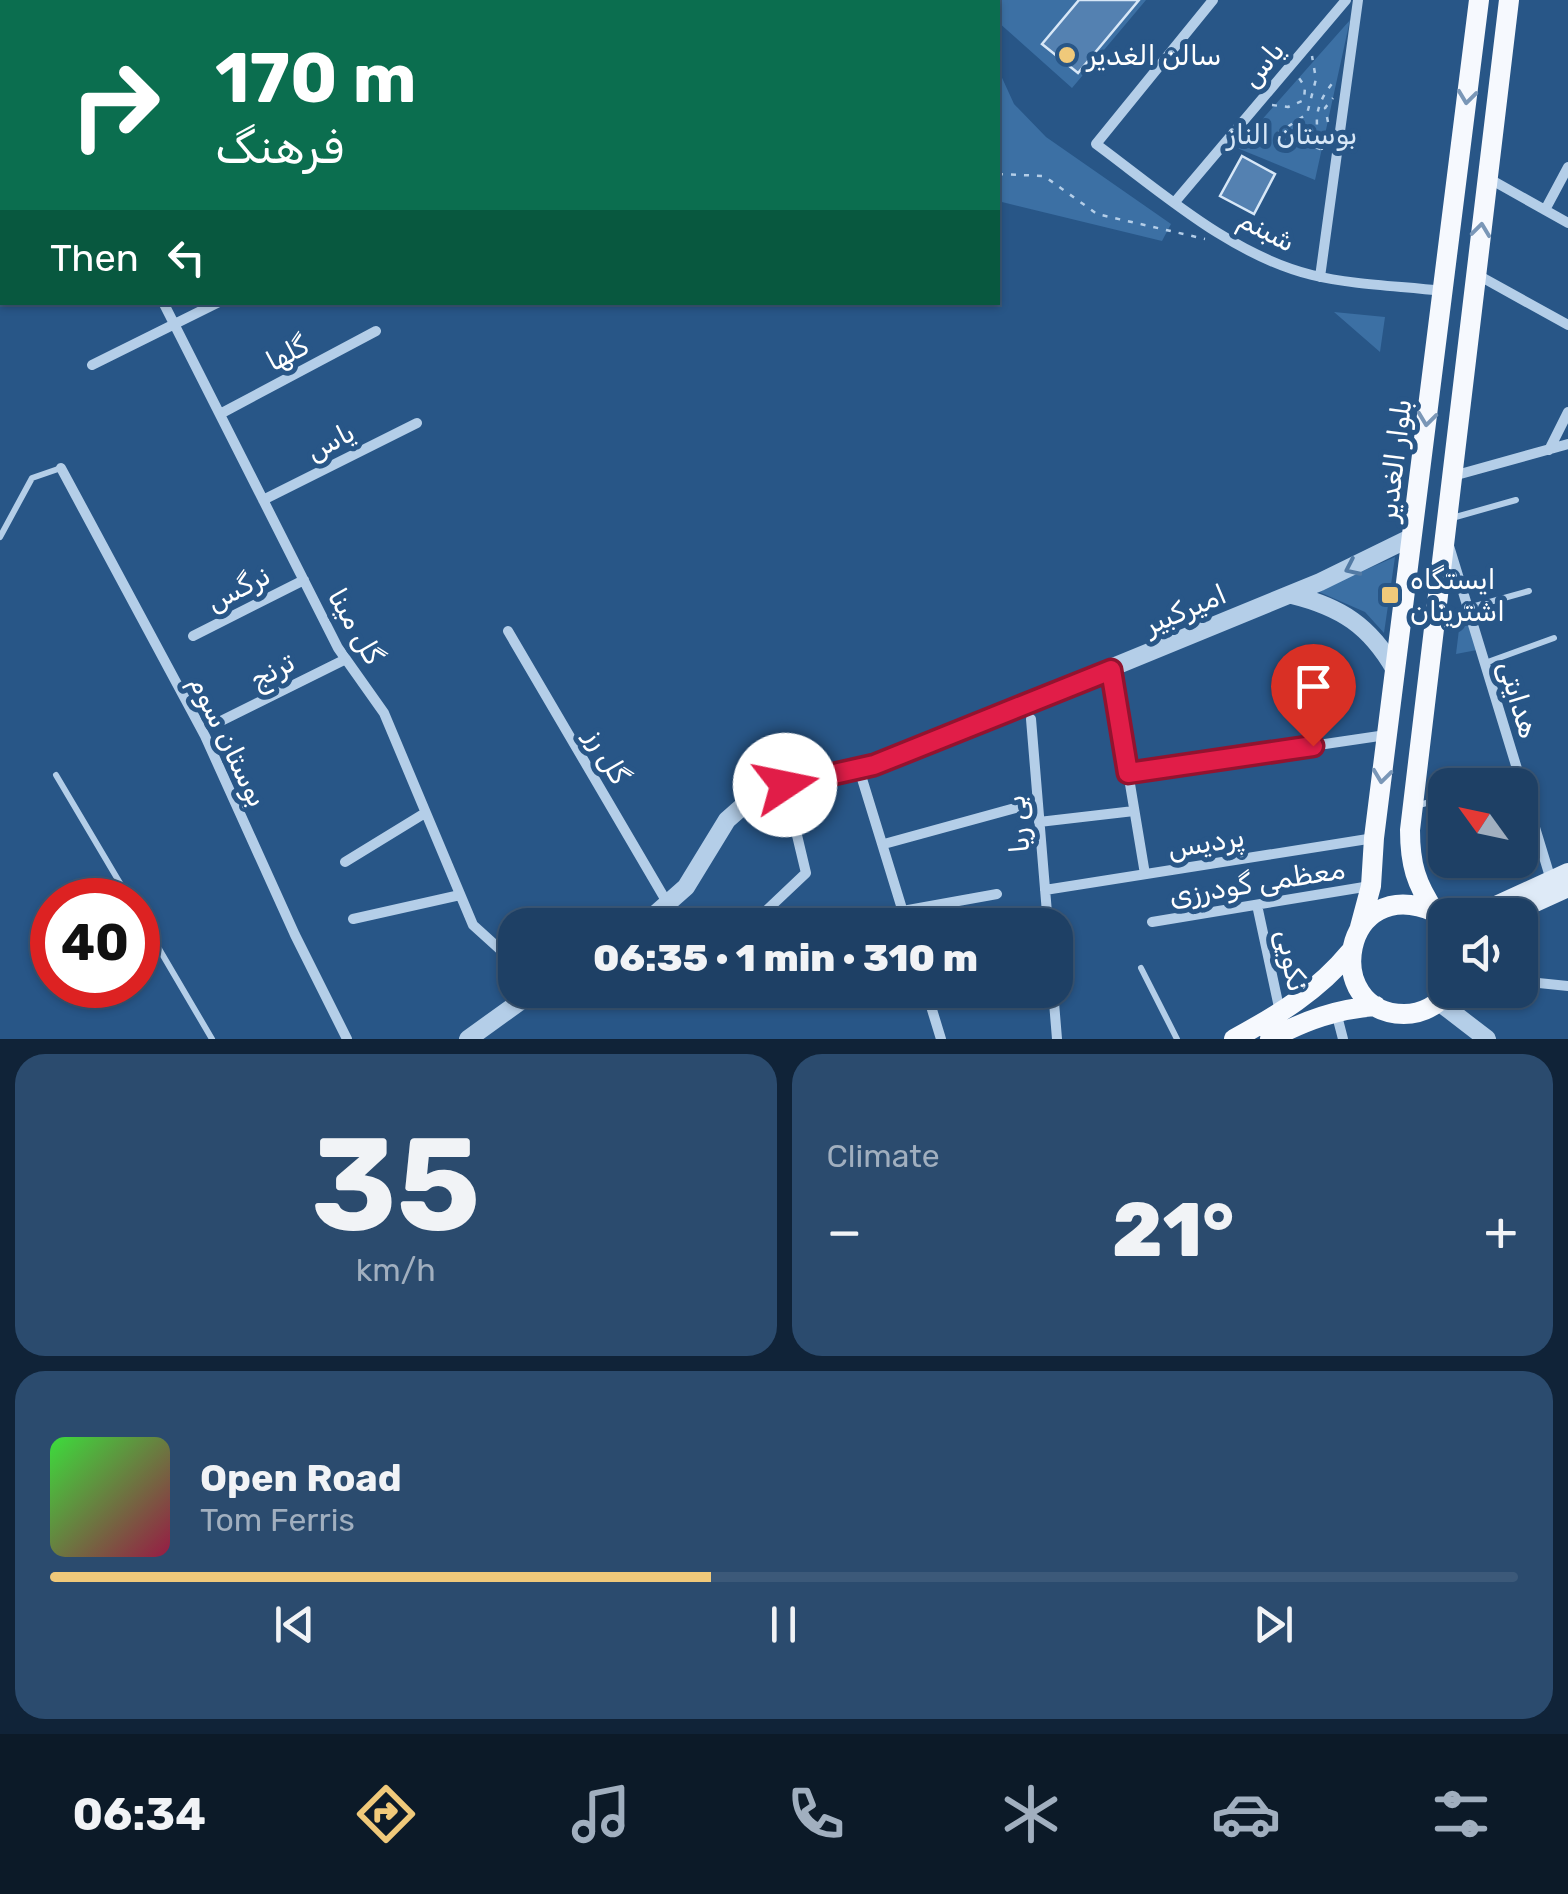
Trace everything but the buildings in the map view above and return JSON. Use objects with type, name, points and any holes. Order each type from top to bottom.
[{"type":"main road","name":"بلوار الغدیر","points":[[1350,952],[1370,886],[1479,0]]},
{"type":"main road","points":[[1428,900],[1417,885],[1410,860],[1413,806],[1509,0]]},
{"type":"main road","points":[[1373,843],[1385,865],[1394,866],[1410,844]]},
{"type":"main road","points":[[1535,898],[1562,880]]},
{"type":"main road","points":[[1516,898],[1562,880]]},
{"type":"main road","points":[[1360,927],[1372,914],[1403,903],[1428,912]]},
{"type":"main road","points":[[1234,1039],[1280,1013],[1334,972],[1350,952]]},
{"type":"main road","points":[[1350,952],[1355,983],[1376,1006]]},
{"type":"main road","points":[[1270,1039],[1336,1011],[1376,1006],[1409,1014],[1428,1004]]},
{"type":"street","name":"شبنم","points":[[1213,0],[1096,144],[1174,202],[1283,265],[1320,277],[1443,291]]},
{"type":"street","name":"یاس","points":[[1174,202],[1346,0]]},
{"type":"street","points":[[1320,277],[1358,0]]},
{"type":"street","points":[[1545,210],[1568,168]]},
{"type":"street","points":[[1487,177],[1568,223]]},
{"type":"street","points":[[1476,274],[1568,325]]},
{"type":"street","name":"گل مینا","points":[[164,305],[346,659],[384,712],[472,925],[498,948]]},
{"type":"street","points":[[92,365],[213,305]]},
{"type":"street","name":"گلها","points":[[220,414],[376,332]]},
{"type":"street","points":[[1549,450],[1568,412]]},
{"type":"street","name":"یاس","points":[[263,500],[417,423]]},
{"type":"street","points":[[1452,476],[1568,444]]},
{"type":"street","name":"بوستان سوم","points":[[60,468],[205,736],[346,1039]]},
{"type":"street","name":"هدایتی","points":[[1446,526],[1485,663],[1562,880]]},
{"type":"street","name":"امیرکبیر","points":[[664,908],[686,886],[719,832],[752,798],[785,785],[859,769],[1111,670],[1291,594],[1412,537]]},
{"type":"street","name":"نرگس","points":[[192,636],[304,580]]},
{"type":"street","points":[[1291,594],[1319,602],[1356,622],[1380,643],[1395,670]]},
{"type":"street","name":"گل رز","points":[[508,631],[668,905]]},
{"type":"street","name":"ترنج","points":[[220,722],[346,659]]},
{"type":"street","points":[[1111,670],[1144,874]]},
{"type":"street","name":"بی ریا","points":[[1030,719],[1047,908]]},
{"type":"street","points":[[1128,773],[1387,735]]},
{"type":"street","points":[[859,769],[903,908]]},
{"type":"street","points":[[768,908],[806,872],[785,785]]},
{"type":"street","points":[[884,844],[1038,802]]},
{"type":"street","points":[[1039,822],[1134,811]]},
{"type":"street","points":[[346,862],[426,813]]},
{"type":"street","name":"پردیس","points":[[1045,890],[1373,843]]},
{"type":"street","name":"معظمی گودرزی","points":[[1152,922],[1259,910],[1370,886]]},
{"type":"street","points":[[925,908],[997,894]]},
{"type":"street","points":[[353,919],[460,895]]},
{"type":"street","name":"نکویی","points":[[1259,910],[1280,1013]]},
{"type":"street","points":[[1538,983],[1568,986]]},
{"type":"street","points":[[468,1039],[507,1008]]},
{"type":"street","points":[[932,1008],[941,1039]]},
{"type":"street","points":[[1054,1008],[1057,1039]]},
{"type":"street","points":[[1456,1008],[1480,1036]]},
{"type":"street","points":[[1336,1011],[1343,1039]]},
{"type":"lane","points":[[0,537],[32,478],[60,468]]},
{"type":"lane","points":[[1446,526],[1516,500]]},
{"type":"lane","points":[[1468,608],[1529,591]]},
{"type":"lane","points":[[1485,663],[1554,638]]},
{"type":"lane","points":[[56,775],[117,878]]},
{"type":"lane","points":[[1413,806],[1428,802]]},
{"type":"lane","points":[[160,950],[212,1039]]},
{"type":"lane","points":[[1141,968],[1177,1039]]},
{"type":"path","points":[[1234,131],[1278,133],[1322,150],[1316,128],[1316,79],[1308,44]]},
{"type":"path","points":[[1278,133],[1307,114],[1349,64]]},
{"type":"path","points":[[1290,66],[1305,87],[1303,101]]},
{"type":"path","points":[[1260,100],[1288,107],[1303,101],[1325,108]]},
{"type":"path","points":[[1000,174],[1044,176],[1097,214],[1215,242]]},
{"type":"green space","name":"سالن الغدیر","points":[[1000,0],[1146,0],[1072,88],[1000,24]]},
{"type":"green space","name":"بوستان الناز","points":[[1350,20],[1315,180],[1237,148]]},
{"type":"green space","points":[[1000,73],[1014,104],[1046,137],[1171,224],[1162,241],[1000,201]]},
{"type":"green space","points":[[1334,312],[1385,317],[1380,352]]},
{"type":"green space","points":[[1395,557],[1384,633],[1365,612],[1317,591]]},
{"type":"green space","points":[[1461,613],[1465,613],[1477,650],[1456,654]]},
{"type":"place","name":"سالن الغدیر","points":[[1067,55]]},
{"type":"place","name":"ایستگاه اشترینان","points":[[1390,595]]},
{"type":"route","points":[[785,785],[874,765],[1111,670],[1128,773],[1313,746]]}]
